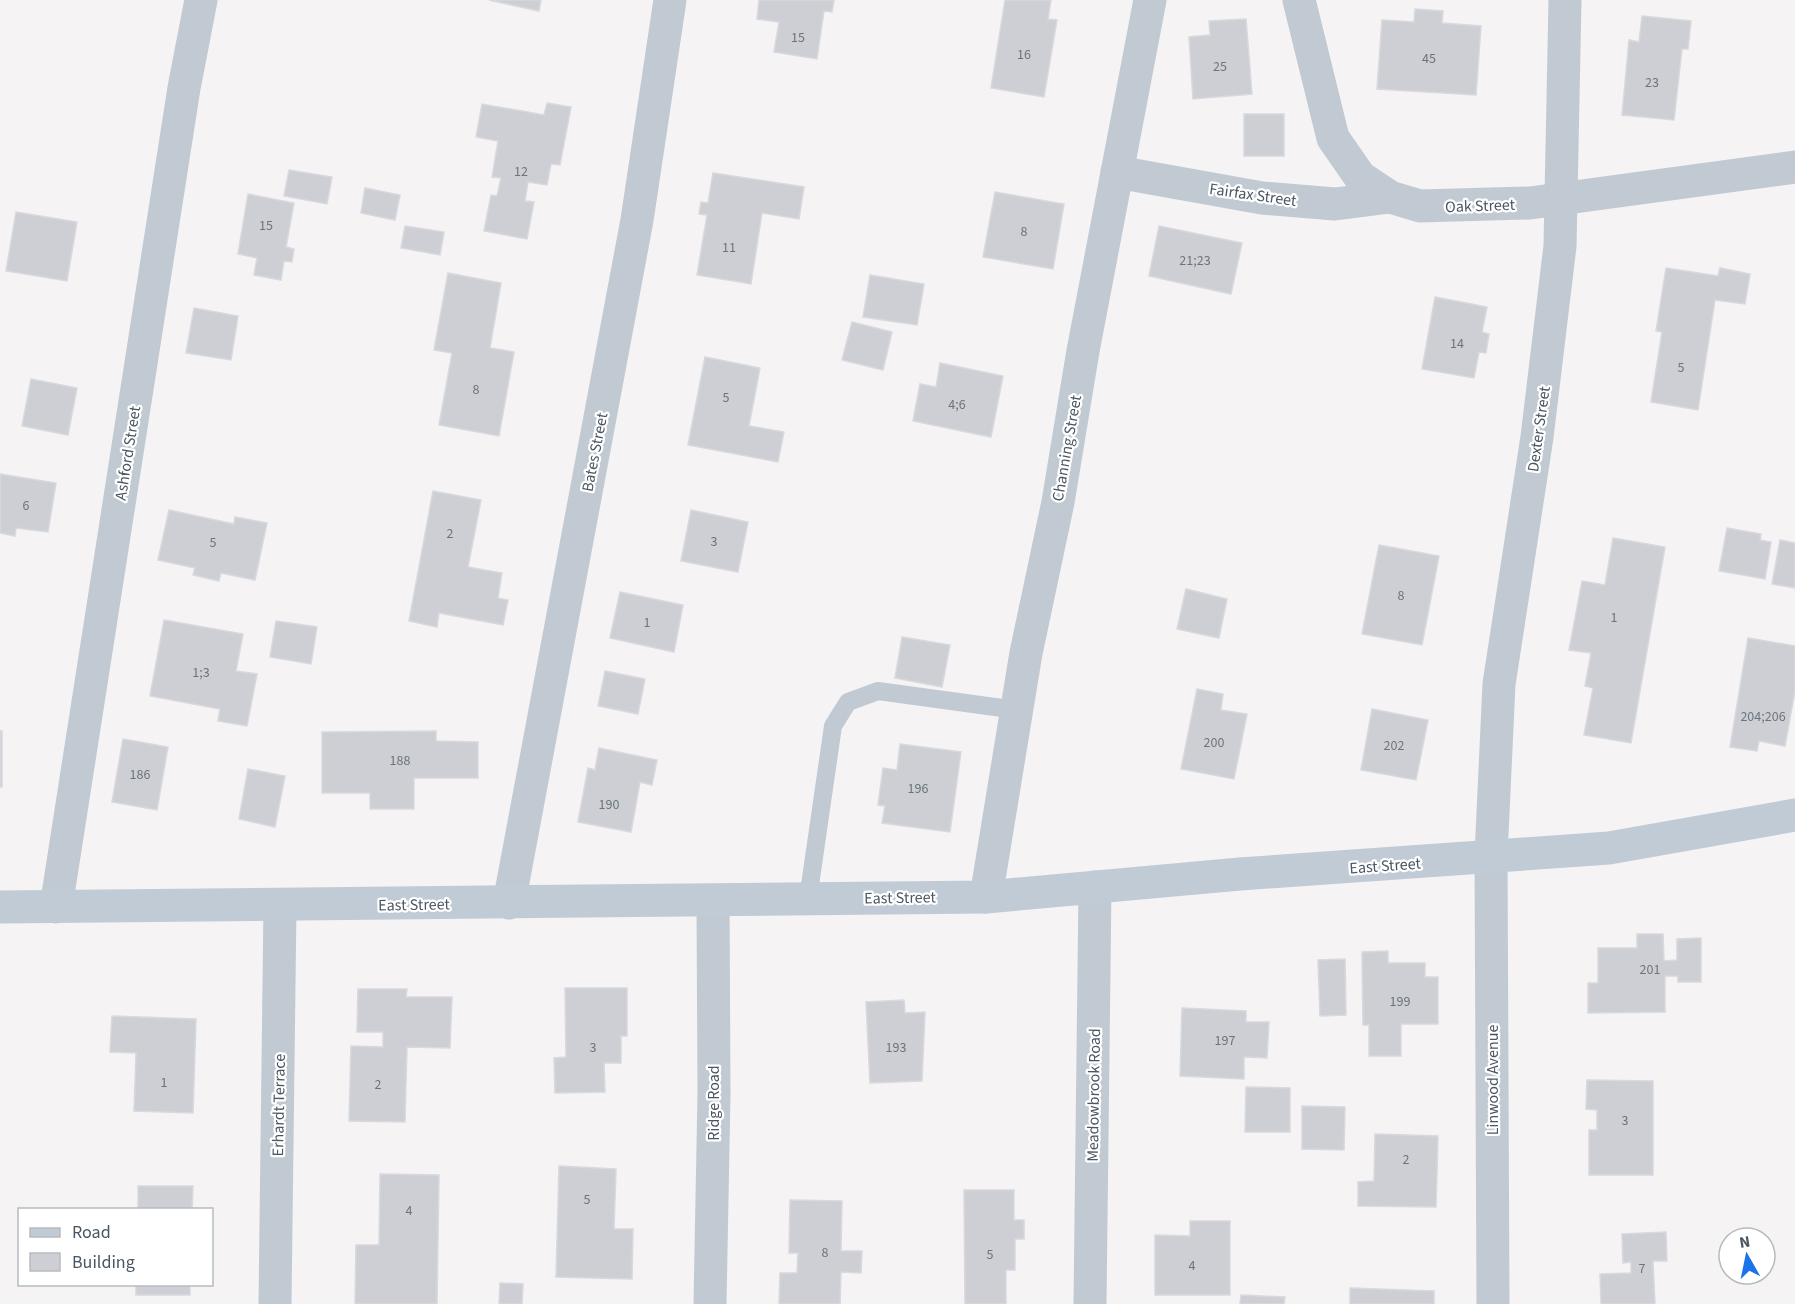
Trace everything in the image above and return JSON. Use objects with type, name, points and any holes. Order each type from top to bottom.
[{"type":"main road","name":"East Street","points":[[0,907],[712,902],[986,897],[1609,848],[1795,815]]},
{"type":"street","name":"Ashford Street","points":[[56,907],[184,88],[201,0]]},
{"type":"street","name":"Bates Street","points":[[509,903],[633,243],[670,0]]},
{"type":"street","name":"Channing Street","points":[[986,897],[1017,710],[1150,0]]},
{"type":"street","name":"Oak Street","points":[[1299,0],[1334,138],[1360,177],[1390,197],[1420,206],[1530,203],[1795,167]]},
{"type":"street","name":"Dexter Street","points":[[1491,856],[1499,684],[1537,437],[1560,246],[1565,0]]},
{"type":"street","name":"Fairfax Street","points":[[1117,172],[1262,198],[1335,204],[1390,197]]},
{"type":"street","name":"Linwood Avenue","points":[[1491,856],[1493,1304]]},
{"type":"street","name":"Meadowbrook Road","points":[[1090,1304],[1095,887]]},
{"type":"street","name":"Ridge Road","points":[[710,1304],[714,1093],[712,902]]},
{"type":"street","name":"Erhardt Terrace","points":[[275,1304],[280,905]]},
{"type":"lane","points":[[808,899],[833,726],[848,702],[878,691],[1017,710]]},
{"type":"building","points":[[489,0],[541,0],[539,11]]},
{"type":"building","points":[[759,0],[834,0],[832,12],[824,11],[817,59],[774,52],[779,22],[757,19]]},
{"type":"building","points":[[1005,0],[1051,0],[1048,19],[1057,20],[1044,97],[991,88]]},
{"type":"building","points":[[1415,9],[1443,11],[1442,23],[1481,26],[1476,95],[1377,89],[1382,20],[1414,22]]},
{"type":"building","points":[[1642,16],[1691,21],[1688,49],[1682,49],[1674,120],[1622,115],[1629,40],[1639,42]]},
{"type":"building","points":[[1246,19],[1252,94],[1193,99],[1189,37],[1210,35],[1209,21]]},
{"type":"building","points":[[547,103],[571,107],[560,165],[551,164],[547,185],[528,182],[525,201],[534,202],[527,239],[484,231],[491,195],[497,196],[501,178],[492,177],[498,141],[476,137],[482,104],[544,115]]},
{"type":"building","points":[[1244,114],[1284,114],[1284,156],[1244,156]]},
{"type":"building","points":[[289,170],[332,177],[327,204],[284,196]]},
{"type":"building","points":[[713,173],[804,187],[799,219],[762,213],[751,284],[697,275],[707,215],[699,214],[701,202],[708,203]]},
{"type":"building","points":[[365,188],[400,195],[395,220],[361,213]]},
{"type":"building","points":[[995,192],[1064,204],[1053,269],[983,257]]},
{"type":"building","points":[[248,194],[294,203],[286,247],[294,249],[292,262],[284,261],[281,280],[254,275],[257,258],[238,254]]},
{"type":"building","points":[[16,212],[77,222],[67,281],[6,271]]},
{"type":"building","points":[[405,226],[444,232],[440,255],[401,248]]},
{"type":"building","points":[[1159,226],[1242,243],[1231,294],[1149,276]]},
{"type":"building","points":[[1666,268],[1718,276],[1720,268],[1750,274],[1745,304],[1715,300],[1698,410],[1651,402],[1662,332],[1656,331]]},
{"type":"building","points":[[448,273],[501,283],[490,348],[514,352],[499,436],[439,425],[452,353],[434,350]]},
{"type":"building","points":[[870,275],[924,284],[917,325],[863,317]]},
{"type":"building","points":[[1435,297],[1487,307],[1482,332],[1489,334],[1486,353],[1479,352],[1474,378],[1422,369]]},
{"type":"building","points":[[194,308],[238,316],[231,360],[186,353]]},
{"type":"building","points":[[852,322],[892,332],[883,370],[842,360]]},
{"type":"building","points":[[705,357],[760,368],[749,426],[784,432],[778,462],[688,445]]},
{"type":"building","points":[[940,363],[1003,376],[991,437],[913,421],[920,384],[936,387]]},
{"type":"building","points":[[31,379],[77,388],[68,435],[22,426]]},
{"type":"building","points":[[0,474],[56,483],[48,532],[16,528],[15,536],[0,533]]},
{"type":"building","points":[[433,491],[481,500],[468,567],[502,573],[498,598],[508,600],[503,625],[439,613],[437,627],[409,621]]},
{"type":"building","points":[[169,510],[234,524],[235,517],[267,523],[255,580],[221,573],[219,581],[193,575],[195,568],[158,560]]},
{"type":"building","points":[[691,510],[748,522],[738,572],[681,561]]},
{"type":"building","points":[[1727,528],[1761,534],[1760,540],[1771,542],[1765,579],[1719,571]]},
{"type":"building","points":[[1613,538],[1665,547],[1631,743],[1584,735],[1593,688],[1585,686],[1591,653],[1569,650],[1582,581],[1605,585]]},
{"type":"building","points":[[1780,540],[1795,543],[1795,588],[1772,584]]},
{"type":"building","points":[[1379,545],[1439,556],[1422,645],[1362,634]]},
{"type":"building","points":[[1186,589],[1227,599],[1219,638],[1177,629]]},
{"type":"building","points":[[620,592],[683,605],[674,652],[610,638]]},
{"type":"building","points":[[164,620],[243,634],[236,671],[257,674],[247,726],[218,721],[220,709],[150,696]]},
{"type":"building","points":[[276,621],[317,627],[311,664],[270,657]]},
{"type":"building","points":[[902,637],[950,645],[942,687],[895,678]]},
{"type":"building","points":[[1748,638],[1795,646],[1795,691],[1785,746],[1759,741],[1757,751],[1730,747]]},
{"type":"building","points":[[605,671],[645,679],[638,714],[598,706]]},
{"type":"building","points":[[1197,689],[1223,694],[1221,710],[1247,714],[1234,779],[1181,769]]},
{"type":"building","points":[[1372,709],[1428,720],[1416,780],[1361,770]]},
{"type":"building","points":[[0,731],[2,731],[2,787],[0,787]]},
{"type":"building","points":[[436,731],[436,741],[478,742],[478,778],[414,778],[414,809],[370,809],[370,793],[322,793],[322,732]]},
{"type":"building","points":[[123,739],[168,747],[157,810],[112,802]]},
{"type":"building","points":[[900,744],[961,752],[950,832],[882,823],[885,806],[878,805],[883,768],[897,770]]},
{"type":"building","points":[[599,748],[657,760],[652,785],[640,782],[631,832],[578,822],[588,768],[595,770]]},
{"type":"building","points":[[248,769],[285,776],[275,827],[239,819]]},
{"type":"building","points":[[1637,934],[1663,934],[1664,961],[1677,960],[1677,939],[1701,938],[1701,982],[1678,982],[1678,976],[1665,976],[1665,1012],[1588,1013],[1588,983],[1598,983],[1598,948],[1637,948]]},
{"type":"building","points":[[1388,951],[1388,963],[1425,963],[1425,977],[1438,977],[1438,1024],[1401,1024],[1401,1056],[1369,1056],[1369,1025],[1363,1025],[1362,952]]},
{"type":"building","points":[[1345,959],[1346,1015],[1320,1016],[1318,960]]},
{"type":"building","points":[[565,988],[627,988],[627,1036],[621,1036],[621,1063],[604,1063],[605,1092],[555,1093],[554,1058],[566,1057]]},
{"type":"building","points":[[358,989],[407,989],[406,997],[452,997],[450,1048],[407,1047],[405,1122],[349,1121],[351,1046],[383,1047],[383,1032],[357,1032]]},
{"type":"building","points":[[904,1000],[905,1013],[925,1012],[922,1081],[870,1083],[866,1002]]},
{"type":"building","points":[[1182,1008],[1246,1011],[1246,1022],[1269,1022],[1267,1058],[1244,1057],[1244,1079],[1180,1076]]},
{"type":"building","points":[[112,1016],[196,1019],[193,1113],[134,1111],[136,1053],[110,1052]]},
{"type":"building","points":[[1587,1080],[1653,1081],[1653,1175],[1589,1175],[1589,1130],[1597,1130],[1597,1110],[1586,1109]]},
{"type":"building","points":[[1246,1087],[1290,1088],[1290,1132],[1245,1132]]},
{"type":"building","points":[[1302,1106],[1345,1107],[1344,1150],[1302,1149]]},
{"type":"building","points":[[1375,1134],[1438,1136],[1436,1207],[1358,1206],[1358,1182],[1374,1181]]},
{"type":"building","points":[[559,1166],[616,1169],[614,1229],[633,1229],[632,1279],[556,1277]]},
{"type":"building","points":[[380,1174],[439,1175],[437,1304],[355,1304],[356,1245],[379,1245]]},
{"type":"building","points":[[138,1186],[193,1186],[192,1208],[138,1208]]},
{"type":"building","points":[[964,1190],[1014,1190],[1014,1220],[1024,1220],[1024,1239],[1015,1239],[1015,1270],[1006,1270],[1006,1304],[965,1304]]},
{"type":"building","points":[[790,1200],[842,1201],[841,1251],[862,1251],[861,1273],[841,1272],[840,1304],[779,1304],[780,1273],[797,1273],[798,1253],[789,1253]]},
{"type":"building","points":[[1190,1221],[1230,1221],[1230,1295],[1155,1295],[1155,1235],[1190,1236]]},
{"type":"building","points":[[1666,1232],[1667,1261],[1653,1261],[1655,1304],[1601,1304],[1600,1274],[1631,1273],[1631,1262],[1623,1263],[1622,1234]]},
{"type":"building","points":[[500,1283],[523,1284],[522,1304],[499,1304]]},
{"type":"building","points":[[136,1286],[190,1286],[190,1295],[136,1295]]},
{"type":"building","points":[[1350,1288],[1434,1291],[1434,1304],[1350,1304]]},
{"type":"building","points":[[1241,1295],[1285,1297],[1284,1304],[1240,1304]]}]
